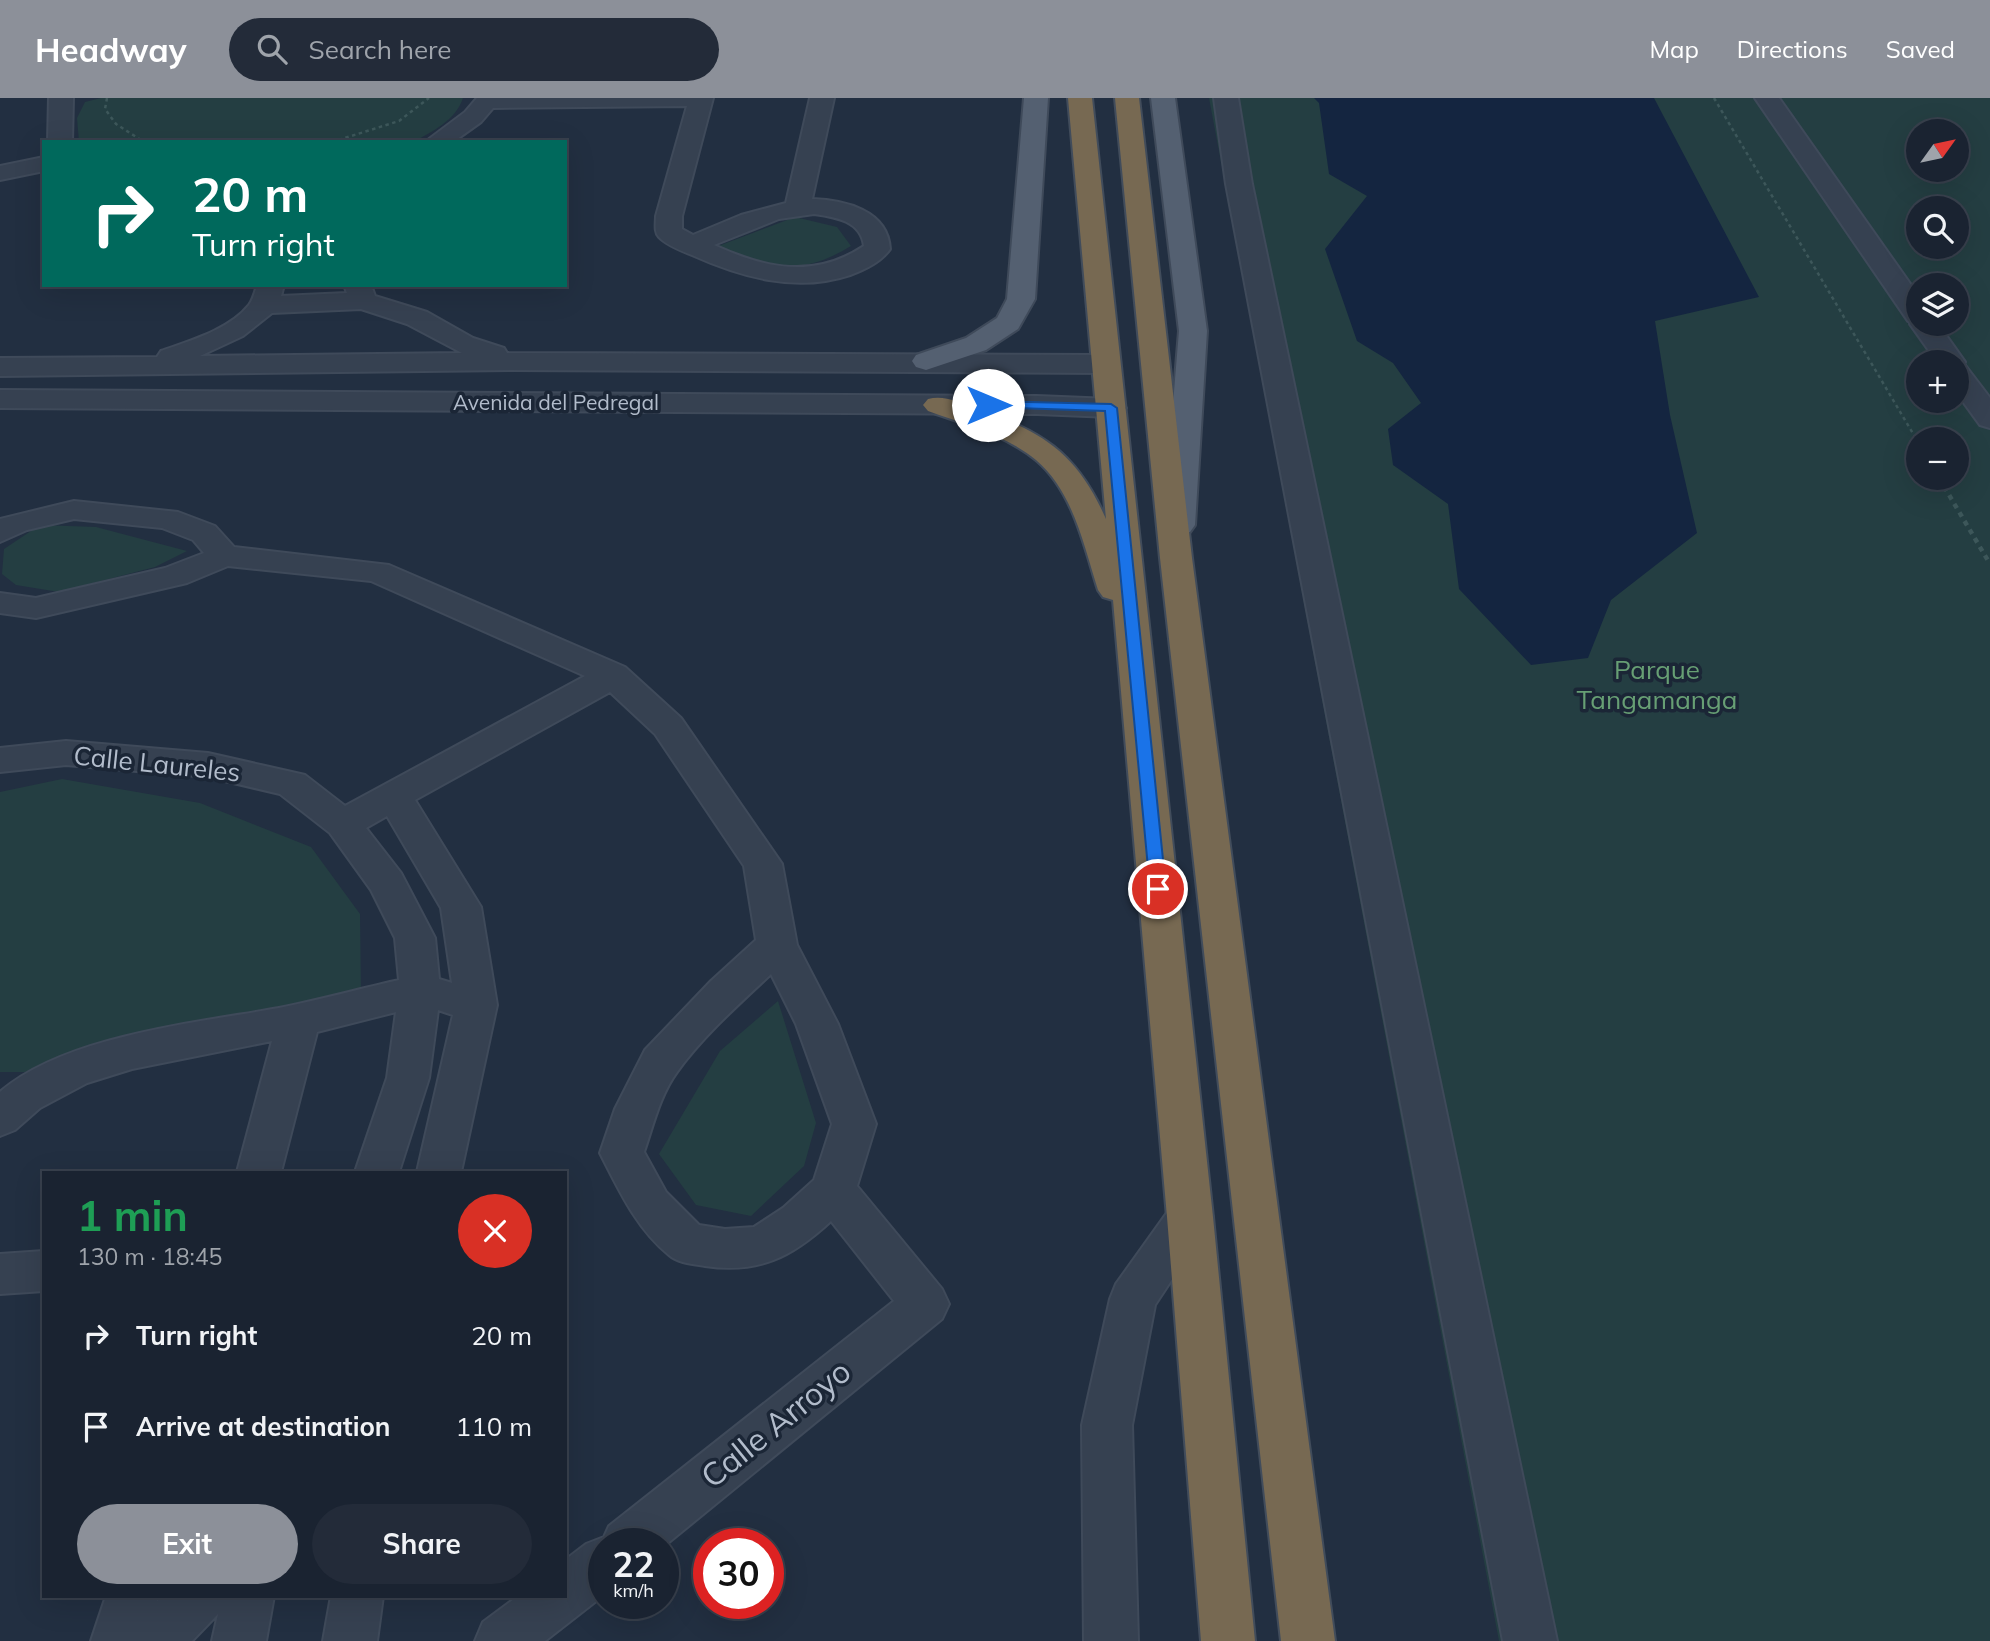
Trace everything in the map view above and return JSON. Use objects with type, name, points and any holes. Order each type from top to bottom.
[{"type":"highway","points":[[1127,98],[1176,558],[1308,1641]]},
{"type":"highway","points":[[1079,100],[1135,643],[1227,1641]]},
{"type":"highway","points":[[938,405],[1030,442],[1047,454],[1071,479],[1085,507],[1135,643]]},
{"type":"main road","points":[[926,361],[976,344],[987,337],[1008,323],[1021,299],[1036,98]]},
{"type":"main road","points":[[1163,98],[1193,331],[1176,558]]},
{"type":"street","points":[[60,140],[61,98]]},
{"type":"street","points":[[797,208],[822,98]]},
{"type":"street","points":[[1226,98],[1239,184],[1531,1641]]},
{"type":"street","points":[[1767,98],[1906,298]]},
{"type":"street","points":[[440,140],[473,117],[489,99],[701,99],[669,216],[669,233],[691,246],[763,273],[805,275],[854,265],[877,249],[877,238],[867,223],[852,215],[817,207],[797,208],[739,225],[691,246]]},
{"type":"street","points":[[0,173],[42,164]]},
{"type":"street","points":[[152,364],[221,336],[267,295],[360,293],[416,318],[463,344],[513,361]]},
{"type":"street","name":"Avenida del Pedregal","points":[[0,367],[513,361],[1106,364]]},
{"type":"street","points":[[738,404],[745,364]]},
{"type":"street","points":[[1969,389],[1990,419]]},
{"type":"street","name":"Avenida del Pedregal","points":[[0,399],[1111,408]]},
{"type":"street","points":[[0,532],[17,523],[74,510],[167,519],[204,533],[224,556]]},
{"type":"street","points":[[0,603],[36,608],[175,576],[224,556],[377,572],[613,675],[668,726],[763,864],[777,945],[817,1024],[854,1124],[833,1190],[799,1222],[762,1246],[725,1249],[687,1243],[650,1205],[621,1153],[637,1108],[660,1062],[725,992],[777,945]]},
{"type":"street","points":[[342,824],[613,675]]},
{"type":"street","name":"Calle Laureles","points":[[0,760],[66,753],[208,765],[292,785],[342,824],[387,883],[415,937],[420,990],[408,1078],[377,1171]]},
{"type":"street","points":[[394,796],[461,907],[476,1005],[439,1171]]},
{"type":"street","points":[[0,1118],[25,1096],[73,1070],[132,1052],[299,1020],[420,990],[476,1005]]},
{"type":"street","points":[[259,1171],[299,1020]]},
{"type":"street","name":"Calle Arroyo","points":[[647,1528],[925,1304],[833,1190]]},
{"type":"street","points":[[1111,1641],[1107,1424],[1133,1299],[1190,1217]]},
{"type":"street","points":[[0,1274],[42,1272]]},
{"type":"street","points":[[567,1591],[588,1574]]},
{"type":"street","points":[[118,1641],[131,1598]]},
{"type":"street","points":[[155,1641],[197,1598]]},
{"type":"street","points":[[239,1641],[248,1598]]},
{"type":"street","points":[[350,1641],[357,1598]]},
{"type":"street","points":[[502,1641],[558,1598]]},
{"type":"path","points":[[107,98],[105,109],[116,124],[141,140]]},
{"type":"path","points":[[338,140],[399,121],[429,98]]},
{"type":"path","points":[[1714,98],[1909,427]]},
{"type":"path","points":[[1946,490],[1990,564]]},
{"type":"green space","points":[[101,98],[463,98],[449,119],[416,140],[79,140],[77,118],[85,102]]},
{"type":"green space","name":"Parque Tangamanga","points":[[1209,98],[1990,98],[1990,1641],[1499,1641]]},
{"type":"green space","points":[[795,217],[837,227],[851,246],[815,263],[798,266],[767,264],[713,248]]},
{"type":"green space","points":[[40,525],[96,527],[187,551],[155,567],[59,592],[16,585],[2,574],[4,549]]},
{"type":"green space","points":[[62,779],[200,803],[311,847],[360,914],[361,994],[26,1072],[0,1072],[0,792]]},
{"type":"green space","points":[[778,1001],[816,1123],[804,1166],[751,1216],[696,1205],[659,1154],[720,1051]]},
{"type":"water","points":[[1314,98],[1654,98],[1759,297],[1655,321],[1670,415],[1697,533],[1611,600],[1588,658],[1531,665],[1459,589],[1448,504],[1393,465],[1388,429],[1421,403],[1393,363],[1357,341],[1325,249],[1367,196],[1329,174],[1319,103]]},
{"type":"route","points":[[988,405],[1111,408],[1158,889]]}]
